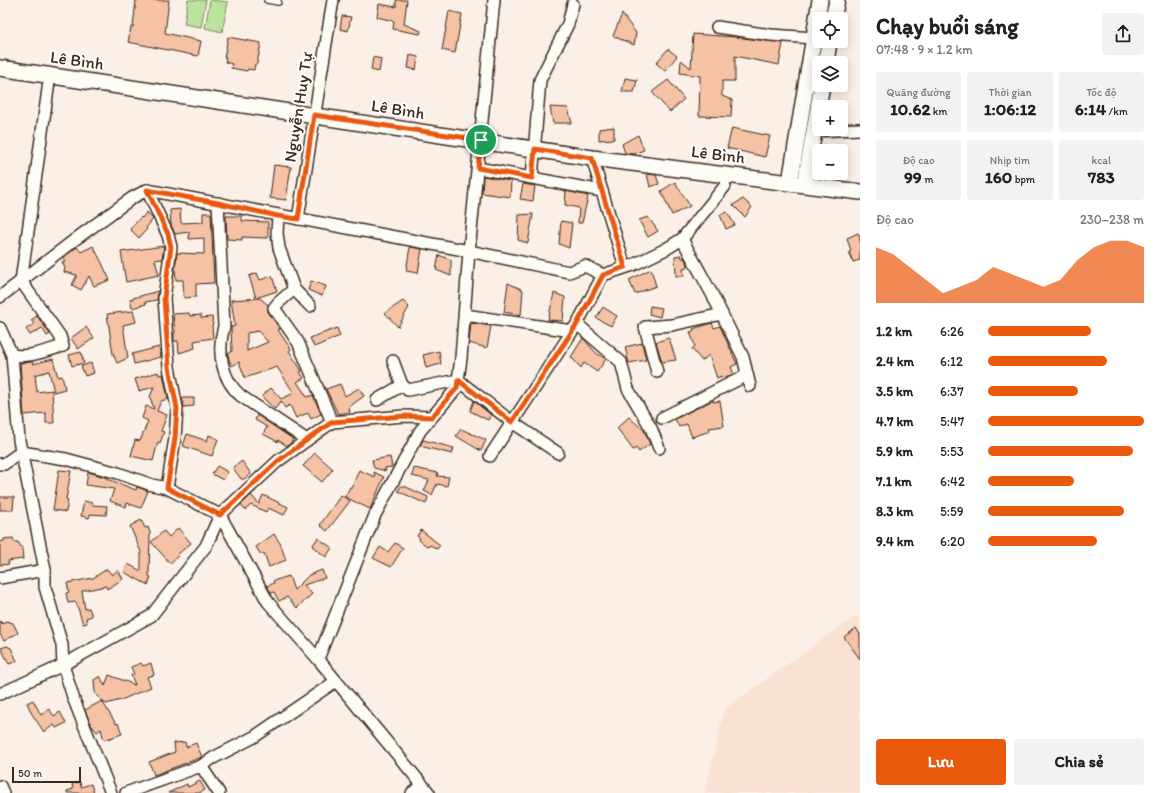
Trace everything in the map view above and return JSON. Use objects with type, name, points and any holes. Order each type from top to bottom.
[{"type":"street","name":"Nguyễn Huy Tự","points":[[298,219],[333,0]]},
{"type":"street","points":[[318,659],[375,516],[420,431],[457,388],[494,0]]},
{"type":"street","points":[[818,12],[820,0]]},
{"type":"street","points":[[834,12],[837,0]]},
{"type":"street","points":[[532,178],[540,80],[568,24],[573,4]]},
{"type":"street","points":[[718,27],[771,35],[812,38]]},
{"type":"street","points":[[790,182],[812,48]]},
{"type":"street","name":"Lê Bình","points":[[0,68],[592,158],[860,192]]},
{"type":"street","points":[[12,355],[20,357],[30,356],[62,346],[60,336],[21,281],[50,75]]},
{"type":"street","points":[[848,130],[860,129]]},
{"type":"street","points":[[805,184],[812,136]]},
{"type":"street","points":[[592,158],[625,267]]},
{"type":"street","points":[[478,168],[602,191]]},
{"type":"street","points":[[490,456],[574,328],[603,275],[633,265],[666,249],[682,239],[725,186]]},
{"type":"street","points":[[147,190],[168,234],[171,247],[164,298],[169,367],[177,408],[175,438],[167,488]]},
{"type":"street","points":[[0,297],[77,238],[132,198],[147,190],[469,251],[569,272],[585,266],[603,275]]},
{"type":"street","points":[[218,203],[224,326],[220,338],[220,351],[226,376],[232,389],[307,440]]},
{"type":"street","points":[[278,216],[277,234],[279,248],[294,289],[310,306]]},
{"type":"street","points":[[682,239],[743,357],[750,386]]},
{"type":"street","points":[[294,289],[274,308],[298,342],[332,422]]},
{"type":"street","points":[[657,372],[645,327],[672,325],[722,314]]},
{"type":"street","points":[[465,315],[574,328],[621,362],[628,390],[651,428],[659,448]]},
{"type":"street","points":[[0,328],[12,355],[21,452],[46,570],[45,587],[62,645],[63,664],[74,700],[111,793]]},
{"type":"street","points":[[393,360],[402,385],[408,390],[458,380],[512,422],[558,453]]},
{"type":"street","points":[[662,418],[747,375]]},
{"type":"street","points":[[377,400],[402,385]]},
{"type":"street","points":[[0,694],[63,664],[151,616],[206,546],[220,515],[278,461],[332,422],[404,416],[432,417]]},
{"type":"street","points":[[0,464],[4,464],[21,452],[66,459],[118,473],[152,485],[167,488],[220,515],[268,602],[318,659],[426,789],[412,793]]},
{"type":"street","points":[[0,578],[46,570]]},
{"type":"street","points":[[130,792],[200,766],[254,737],[336,681]]},
{"type":"street","points":[[200,766],[219,793]]},
{"type":"street","points":[[0,786],[3,793]]},
{"type":"lane","points":[[267,0],[278,2],[278,0]]},
{"type":"shaded area","points":[[857,615],[860,620],[860,793],[705,793],[724,709]]},
{"type":"green space","points":[[188,0],[206,0],[201,27],[184,24]]},
{"type":"green space","points":[[210,0],[228,2],[222,32],[205,28]]},
{"type":"building","points":[[136,0],[169,0],[165,33],[201,41],[198,56],[128,42],[131,27],[133,27]]},
{"type":"building","points":[[396,0],[407,0],[404,24],[421,31],[420,34],[393,29],[394,21],[377,17],[379,4],[396,7]]},
{"type":"building","points":[[449,11],[462,14],[455,53],[442,50]]},
{"type":"building","points":[[622,14],[636,33],[634,45],[613,36]]},
{"type":"building","points":[[342,16],[351,17],[348,31],[340,29]]},
{"type":"building","points":[[693,34],[783,43],[779,65],[735,56],[735,81],[722,81],[722,96],[732,100],[731,117],[699,116],[700,76],[680,73],[681,60],[691,68]]},
{"type":"building","points":[[228,37],[261,43],[257,64],[255,64],[254,70],[248,69],[247,71],[231,68],[232,64],[225,62],[226,58],[224,58]]},
{"type":"building","points":[[668,49],[677,56],[665,71],[656,63]]},
{"type":"building","points":[[410,55],[418,57],[416,70],[408,68]]},
{"type":"building","points":[[373,57],[381,59],[379,72],[371,70]]},
{"type":"building","points":[[625,78],[637,80],[634,92],[622,92]]},
{"type":"building","points":[[668,80],[684,99],[670,112],[652,92]]},
{"type":"building","points":[[550,107],[568,108],[572,123],[553,123]]},
{"type":"building","points":[[614,127],[614,139],[599,140],[599,129]]},
{"type":"building","points":[[732,128],[770,136],[765,157],[727,148]]},
{"type":"building","points":[[638,135],[644,150],[633,154],[625,153],[622,144]]},
{"type":"building","points":[[274,165],[291,167],[286,200],[270,198]]},
{"type":"building","points":[[647,174],[656,175],[659,184],[650,187]]},
{"type":"building","points":[[483,176],[511,181],[510,197],[482,193]]},
{"type":"building","points":[[675,182],[690,206],[672,215],[661,191]]},
{"type":"building","points":[[523,184],[535,186],[533,201],[520,199]]},
{"type":"building","points":[[566,191],[588,196],[582,223],[578,223],[579,208],[565,205]]},
{"type":"building","points":[[743,199],[752,207],[745,217],[733,205]]},
{"type":"building","points":[[180,209],[181,223],[203,222],[203,213],[211,213],[214,283],[196,284],[196,297],[184,298],[183,280],[176,280],[175,269],[177,253],[204,254],[204,238],[189,239],[189,232],[175,234],[171,225],[170,210]]},
{"type":"building","points":[[147,212],[153,219],[139,238],[130,229]]},
{"type":"building","points":[[727,212],[735,225],[726,229],[720,215]]},
{"type":"building","points":[[533,214],[528,243],[518,240],[519,215]]},
{"type":"building","points":[[226,216],[242,216],[242,221],[268,222],[268,238],[242,237],[242,240],[227,239]]},
{"type":"building","points":[[648,217],[658,231],[648,237],[639,220]]},
{"type":"building","points":[[561,221],[572,223],[569,248],[559,244]]},
{"type":"building","points":[[858,233],[860,238],[860,260],[853,262],[849,252],[851,251],[847,238]]},
{"type":"building","points":[[93,246],[110,280],[94,286],[89,276],[81,290],[72,285],[77,275],[64,272],[65,268],[62,262],[65,261],[63,258],[77,247],[81,252]]},
{"type":"building","points":[[164,246],[162,259],[155,260],[159,275],[126,282],[121,252]]},
{"type":"building","points":[[410,247],[422,249],[418,273],[406,271]]},
{"type":"building","points":[[439,255],[451,260],[451,276],[436,270]]},
{"type":"building","points":[[681,255],[686,261],[687,268],[683,269],[684,276],[676,276],[675,256]]},
{"type":"building","points":[[651,269],[656,286],[635,294],[629,280]]},
{"type":"building","points":[[257,273],[260,280],[272,276],[277,291],[256,298],[249,276]]},
{"type":"building","points":[[311,281],[326,286],[322,296],[308,290]]},
{"type":"building","points":[[508,283],[523,290],[521,315],[504,312]]},
{"type":"building","points":[[158,291],[157,300],[145,302],[146,304],[132,308],[130,299]]},
{"type":"building","points":[[554,293],[565,297],[563,321],[548,320]]},
{"type":"building","points":[[260,298],[268,305],[268,312],[280,329],[278,330],[291,349],[289,351],[302,371],[300,372],[304,378],[297,382],[307,397],[313,395],[321,414],[311,419],[308,413],[296,418],[290,405],[285,408],[281,401],[275,409],[266,401],[262,396],[271,388],[281,399],[294,393],[277,367],[245,378],[239,362],[232,366],[228,354],[232,351],[231,327],[235,326],[231,300]],"holes":[[[258,331],[268,342],[247,351],[247,333]]]},
{"type":"building","points":[[403,301],[409,307],[398,327],[385,313]]},
{"type":"building","points":[[650,306],[662,308],[660,317],[649,314]]},
{"type":"building","points":[[603,307],[617,316],[611,326],[596,318]]},
{"type":"building","points":[[133,311],[136,322],[123,325],[128,358],[117,363],[113,354],[107,314]]},
{"type":"building","points":[[189,313],[190,316],[201,315],[201,318],[212,317],[213,338],[194,341],[195,348],[179,353],[178,341],[174,341],[175,333],[173,314]]},
{"type":"building","points":[[37,316],[50,334],[47,336],[42,328],[30,335],[26,329],[34,324],[31,320]]},
{"type":"building","points":[[471,323],[491,326],[487,348],[469,343]]},
{"type":"building","points":[[712,323],[714,328],[720,326],[737,364],[731,367],[734,374],[721,378],[721,376],[717,378],[709,355],[702,361],[692,349],[695,346],[690,332],[694,331],[693,329]]},
{"type":"building","points":[[86,327],[94,338],[78,349],[71,338]]},
{"type":"building","points":[[337,328],[340,336],[314,347],[310,338]]},
{"type":"building","points":[[583,338],[596,353],[606,359],[597,372],[584,363],[581,368],[571,357]]},
{"type":"building","points":[[669,338],[676,360],[662,362],[656,342]]},
{"type":"building","points":[[642,343],[646,360],[629,363],[625,347]]},
{"type":"building","points":[[159,347],[161,357],[134,364],[132,354]]},
{"type":"building","points":[[439,351],[441,364],[426,368],[423,355]]},
{"type":"building","points":[[81,352],[84,363],[72,366],[69,355]]},
{"type":"building","points":[[53,359],[58,377],[62,376],[65,389],[54,392],[49,371],[35,375],[37,392],[52,390],[54,423],[46,423],[46,413],[24,415],[20,363],[33,362],[33,364]]},
{"type":"building","points":[[91,363],[94,373],[85,376],[81,366]]},
{"type":"building","points":[[158,372],[159,375],[163,374],[168,399],[161,401],[157,411],[167,415],[161,431],[164,432],[160,443],[158,442],[153,461],[131,456],[135,440],[140,441],[148,421],[142,418],[146,406],[154,409],[150,397],[154,387],[139,391],[135,379]]},
{"type":"building","points":[[340,384],[345,396],[359,388],[364,396],[349,407],[350,412],[338,414],[326,389]]},
{"type":"building","points":[[182,398],[194,398],[194,406],[184,407]]},
{"type":"building","points":[[713,400],[713,402],[720,401],[724,426],[709,428],[710,431],[692,437],[687,424],[679,427],[675,419]]},
{"type":"building","points":[[474,401],[491,415],[488,420],[470,411]]},
{"type":"building","points":[[257,415],[293,439],[290,444],[287,446],[278,440],[278,442],[263,434],[267,427],[255,420]]},
{"type":"building","points":[[629,417],[642,429],[643,428],[650,444],[639,452],[636,448],[633,450],[617,428]]},
{"type":"building","points":[[461,429],[486,440],[481,451],[456,436]]},
{"type":"building","points":[[187,434],[207,441],[209,435],[218,439],[212,456],[183,446]]},
{"type":"building","points":[[423,440],[454,448],[452,454],[420,446]]},
{"type":"building","points":[[315,453],[333,469],[322,482],[303,466]]},
{"type":"building","points":[[390,457],[392,467],[385,468],[386,471],[374,468],[372,460]]},
{"type":"building","points":[[242,461],[251,474],[244,479],[241,479],[233,468]]},
{"type":"building","points":[[217,466],[228,472],[223,480],[212,474]]},
{"type":"building","points":[[414,468],[438,473],[437,476],[449,477],[447,486],[437,484],[432,495],[424,491],[429,480],[412,476]]},
{"type":"building","points":[[59,470],[71,471],[66,499],[68,500],[66,512],[53,510]]},
{"type":"building","points":[[359,470],[375,477],[374,472],[384,477],[370,509],[345,497],[350,487],[352,487]]},
{"type":"building","points":[[88,472],[108,478],[136,490],[137,487],[148,491],[141,508],[127,503],[126,507],[110,501],[114,489],[86,485]]},
{"type":"building","points":[[401,486],[428,497],[426,504],[398,491]]},
{"type":"building","points":[[251,495],[259,504],[263,495],[288,507],[284,515],[268,508],[266,512],[251,505],[245,510],[241,505]]},
{"type":"building","points":[[341,495],[350,501],[327,531],[320,525]]},
{"type":"building","points":[[0,497],[14,497],[13,510],[0,510]]},
{"type":"building","points":[[84,501],[92,503],[92,505],[107,506],[106,515],[90,514],[89,518],[81,516]]},
{"type":"building","points":[[141,520],[145,528],[148,527],[150,533],[149,576],[151,577],[148,585],[124,572],[128,564],[141,571],[141,552],[130,526]]},
{"type":"building","points":[[178,528],[191,543],[170,563],[151,542],[164,531],[169,537]]},
{"type":"building","points":[[421,530],[440,545],[437,549],[430,545],[428,547],[419,540],[420,538],[417,536]]},
{"type":"building","points":[[274,534],[280,543],[286,560],[269,567],[264,553],[261,555],[256,547]]},
{"type":"building","points":[[13,538],[14,542],[18,542],[22,548],[23,559],[8,561],[9,564],[0,565],[0,542],[4,541],[4,539]]},
{"type":"building","points":[[318,538],[332,548],[326,557],[312,546]]},
{"type":"building","points":[[395,543],[403,548],[391,567],[373,558],[380,547],[388,552]]},
{"type":"building","points":[[107,569],[112,575],[118,570],[123,579],[107,589],[106,586],[82,591],[85,609],[89,608],[92,616],[86,618],[87,623],[83,624],[76,602],[68,603],[66,593],[69,592],[67,583],[93,578]]},
{"type":"building","points":[[322,570],[325,578],[304,585],[312,594],[297,608],[287,597],[279,601],[274,592],[271,593],[267,586],[274,583],[273,581],[289,576],[294,590],[309,575]]},
{"type":"building","points":[[0,621],[3,624],[6,621],[13,623],[18,633],[4,641],[0,634]]},
{"type":"building","points":[[856,628],[860,634],[860,659],[844,637]]},
{"type":"building","points":[[7,646],[11,648],[17,661],[9,664],[1,648]]},
{"type":"building","points":[[141,663],[143,666],[151,663],[154,675],[147,677],[151,687],[121,700],[106,704],[95,693],[94,680],[100,676],[105,686],[109,675],[135,685],[131,675],[134,674],[131,667]]},
{"type":"building","points":[[33,700],[41,715],[49,709],[54,716],[60,712],[66,723],[56,728],[54,725],[44,732],[32,714],[27,703]]},
{"type":"building","points":[[102,701],[116,724],[118,723],[122,734],[104,740],[101,729],[97,732],[91,725],[85,710]]},
{"type":"building","points":[[185,742],[186,747],[196,743],[202,757],[154,775],[149,762],[175,752],[174,743]]},
{"type":"building","points":[[200,781],[205,790],[199,793],[168,793],[187,784],[188,787]]},
{"type":"building","points":[[80,782],[81,787],[91,784],[94,793],[67,793],[67,791],[73,789],[72,784]]},
{"type":"route","points":[[314,115],[481,140],[478,168],[532,178],[535,149],[592,158],[625,267],[603,275],[577,324],[512,422],[458,380],[457,388],[432,417],[404,416],[332,422],[278,461],[220,515],[167,488],[175,438],[177,408],[169,367],[170,358],[164,298],[171,247],[168,234],[147,190],[298,219],[314,115]]}]
